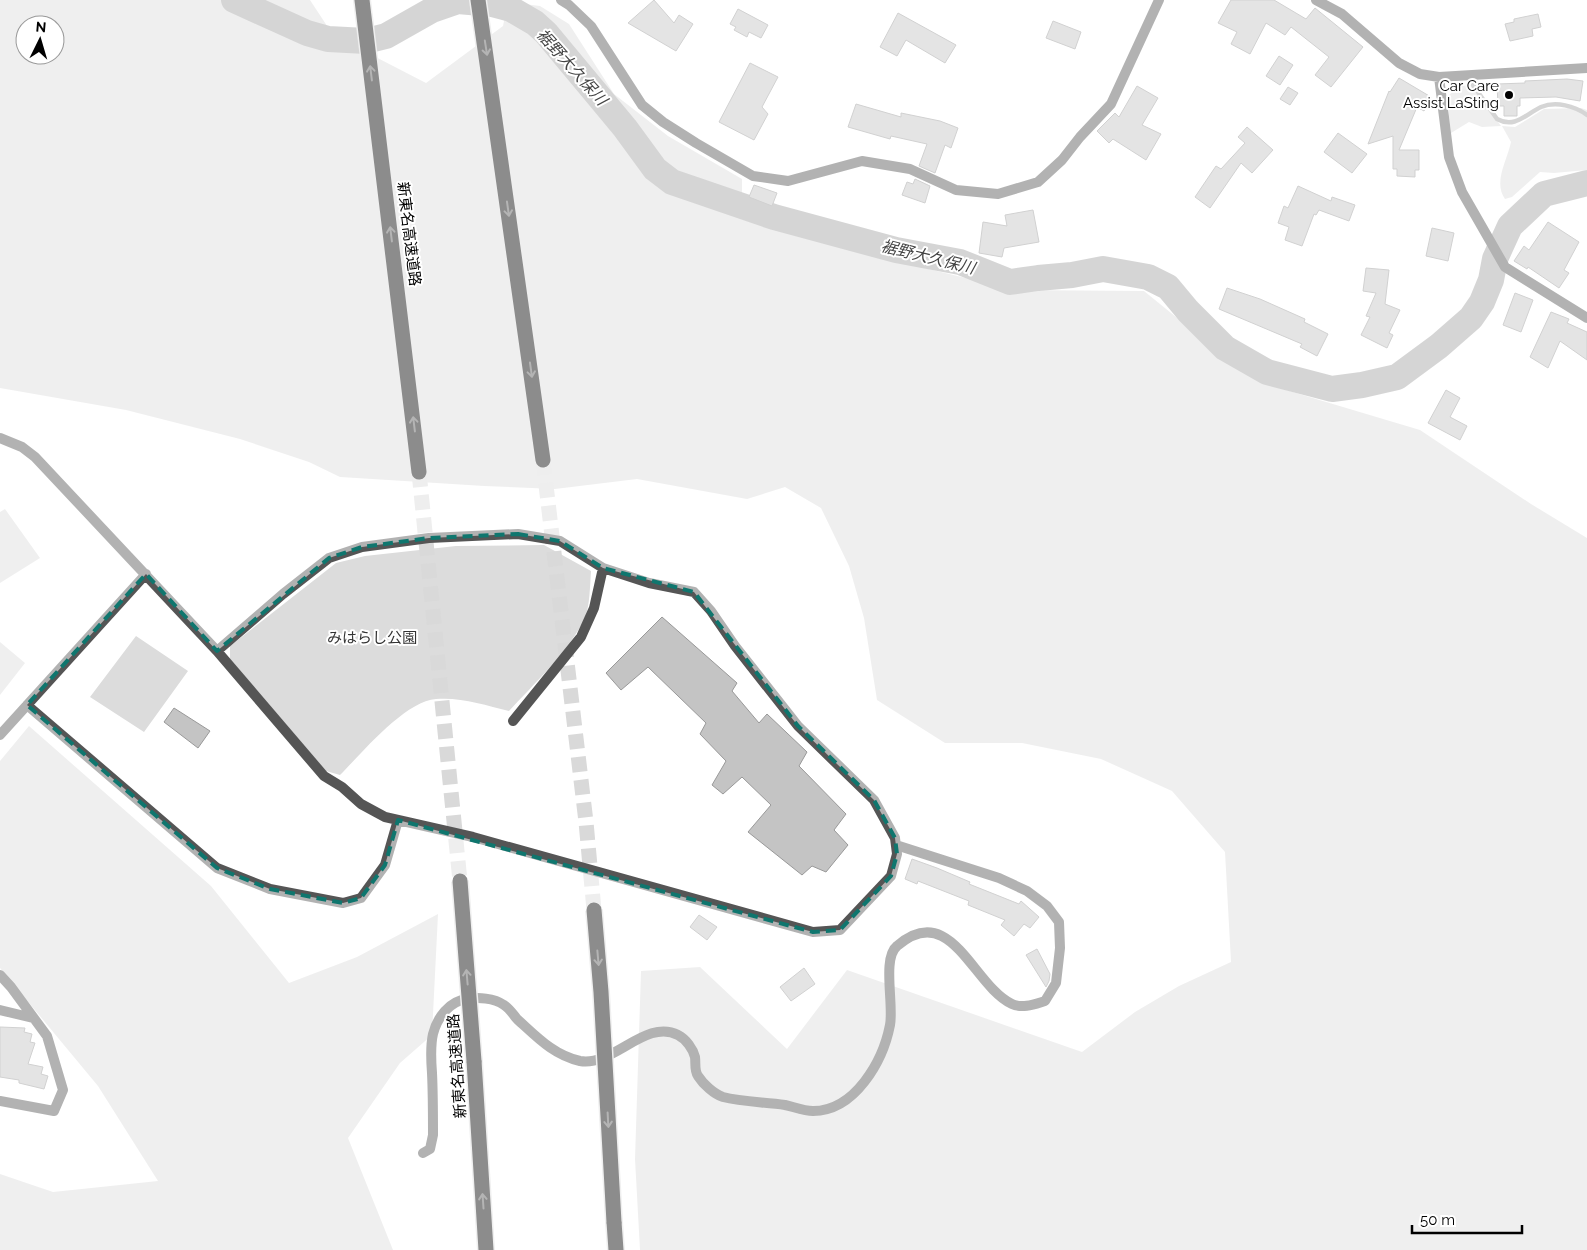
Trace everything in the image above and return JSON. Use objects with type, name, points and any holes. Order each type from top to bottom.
[{"type":"highway","name":"新東名高速道路","points":[[362,0],[398,282],[419,472]]},
{"type":"highway","points":[[478,0],[543,460]]},
{"type":"highway","name":"新東名高速道路","points":[[460,881],[486,1250]]},
{"type":"highway","points":[[594,910],[601,992],[616,1250]]},
{"type":"street","points":[[561,0],[592,26],[642,105],[663,122],[688,138],[753,176],[788,181],[862,161],[910,169],[956,190],[998,194],[1038,182],[1062,160],[1080,137],[1111,104],[1159,0]]},
{"type":"street","points":[[1316,0],[1342,14],[1399,63],[1420,74],[1440,77],[1587,68]]},
{"type":"street","points":[[1440,77],[1449,157],[1462,192],[1505,267],[1587,318]]},
{"type":"street","points":[[0,438],[22,447],[35,457],[217,651],[324,776],[342,787],[361,804],[385,817],[474,837],[812,932],[840,930],[891,876],[897,854],[896,838],[874,800],[798,726],[711,611],[694,592],[649,583],[603,568],[560,541],[518,534],[429,538],[362,547],[328,558],[217,651]]},
{"type":"street","points":[[513,721],[581,637],[594,608],[603,568]]},
{"type":"street","points":[[0,735],[146,574]]},
{"type":"street","points":[[27,706],[217,868],[270,889],[343,903],[361,898],[385,865],[398,820]]},
{"type":"street","points":[[423,1152],[430,1149],[433,1135],[432,1035],[439,1017],[451,1005],[462,999],[476,998],[492,1000],[503,1004],[544,1045],[578,1060],[591,1062],[610,1055],[642,1037],[656,1033],[667,1032],[678,1035],[688,1043],[695,1056],[697,1075],[708,1088],[722,1097],[812,1111],[831,1108],[854,1095],[881,1053],[890,1024],[892,998],[889,961],[894,948],[905,939],[922,931],[939,935],[957,946],[997,992],[1013,1005],[1028,1006],[1045,1001],[1056,983],[1060,948],[1060,922],[1047,906],[1026,890],[999,878],[896,845]]},
{"type":"street","points":[[0,975],[47,1036],[63,1090],[54,1111],[0,1101]]},
{"type":"street","points":[[0,1010],[33,1018]]},
{"type":"highlighted area","points":[[518,534],[560,541],[603,568],[694,592],[798,726],[874,800],[895,838],[897,854],[891,876],[840,930],[813,932],[398,820],[385,865],[361,898],[343,903],[270,889],[217,868],[27,705],[146,574],[217,651],[329,558],[362,547],[429,538]]},
{"type":"green space","points":[[0,0],[310,0],[333,35],[426,83],[503,26],[501,1],[540,6],[569,24],[614,94],[668,136],[742,179],[742,210],[867,254],[1015,290],[1144,291],[1235,365],[1286,390],[1420,430],[1531,504],[1587,538],[1587,1250],[640,1250],[635,1159],[641,971],[700,967],[787,1049],[847,970],[1082,1052],[1135,1012],[1179,986],[1231,962],[1225,852],[1172,791],[1101,759],[1022,743],[945,743],[877,700],[864,618],[849,566],[821,508],[785,487],[747,499],[637,479],[555,489],[340,477],[309,462],[240,439],[126,410],[0,388]]},
{"type":"green space","points":[[1470,85],[1501,126],[1482,127],[1469,122],[1451,133],[1449,95],[1459,86]]},
{"type":"green space","points":[[1581,108],[1587,110],[1587,170],[1554,173],[1540,172],[1512,197],[1505,199],[1500,186],[1502,171],[1511,142],[1502,126],[1515,127],[1544,109]]},
{"type":"green space","points":[[5,509],[40,558],[0,583],[0,512]]},
{"type":"green space","name":"みはらし公園","points":[[544,545],[591,571],[589,601],[585,617],[571,641],[551,666],[509,711],[455,699],[436,699],[424,702],[398,718],[385,729],[340,775],[326,771],[230,659],[230,646],[336,563],[365,556],[456,546]]},
{"type":"green space","points":[[136,636],[188,671],[144,732],[90,697]]},
{"type":"green space","points":[[0,642],[25,663],[0,695]]},
{"type":"green space","points":[[29,726],[211,886],[289,983],[357,957],[438,914],[432,1035],[400,1063],[348,1138],[393,1250],[0,1250],[0,1174],[53,1192],[158,1181],[98,1086],[0,968],[0,761]]},
{"type":"building","points":[[654,0],[674,23],[679,15],[693,24],[676,51],[628,23]]},
{"type":"building","points":[[1231,0],[1274,0],[1306,19],[1315,8],[1363,47],[1331,87],[1315,75],[1329,57],[1291,27],[1285,35],[1266,23],[1250,54],[1231,44],[1237,32],[1218,23]]},
{"type":"building","points":[[738,9],[768,25],[761,38],[749,32],[747,37],[734,30],[736,27],[730,24]]},
{"type":"building","points":[[898,13],[956,45],[945,63],[906,40],[897,56],[880,47]]},
{"type":"building","points":[[1538,14],[1541,27],[1532,29],[1533,36],[1510,41],[1505,24],[1514,22],[1514,19]]},
{"type":"building","points":[[1053,21],[1081,32],[1075,49],[1046,38]]},
{"type":"building","points":[[1279,56],[1293,65],[1280,85],[1266,76]]},
{"type":"building","points":[[750,63],[778,77],[762,107],[768,114],[754,140],[719,122]]},
{"type":"building","points":[[1399,78],[1431,97],[1424,111],[1417,107],[1399,150],[1419,150],[1419,170],[1415,170],[1415,177],[1397,176],[1397,169],[1393,169],[1393,136],[1368,144],[1389,91]]},
{"type":"building","points":[[1567,79],[1583,81],[1580,101],[1556,97],[1520,98],[1520,106],[1517,106],[1517,116],[1504,116],[1504,106],[1498,106],[1497,84]]},
{"type":"building","points":[[1137,86],[1158,98],[1142,125],[1161,134],[1146,160],[1113,139],[1109,143],[1097,131],[1115,113],[1119,117]]},
{"type":"building","points":[[1288,87],[1298,93],[1290,105],[1280,99]]},
{"type":"building","points":[[856,104],[901,117],[901,113],[940,121],[958,128],[951,148],[945,145],[935,173],[919,166],[927,144],[891,136],[890,139],[848,127]]},
{"type":"building","points":[[1247,127],[1273,150],[1252,173],[1241,163],[1210,208],[1195,197],[1216,166],[1221,169],[1245,143],[1238,137]]},
{"type":"building","points":[[1338,133],[1367,154],[1352,173],[1324,152]]},
{"type":"building","points":[[915,179],[930,186],[925,203],[902,195],[907,182],[913,184]]},
{"type":"building","points":[[754,185],[777,193],[772,206],[749,197]]},
{"type":"building","points":[[1298,186],[1331,201],[1332,197],[1355,205],[1349,221],[1319,210],[1316,215],[1314,214],[1302,246],[1285,240],[1289,227],[1278,223],[1284,206],[1288,208]]},
{"type":"building","points":[[1033,210],[1039,242],[1004,248],[1002,257],[979,253],[983,222],[1007,226],[1005,215]]},
{"type":"building","points":[[1548,222],[1579,242],[1564,270],[1569,273],[1559,288],[1528,267],[1527,269],[1514,261],[1524,246],[1529,250]]},
{"type":"building","points":[[1432,228],[1454,233],[1448,261],[1426,256]]},
{"type":"building","points":[[1366,268],[1389,270],[1385,304],[1400,310],[1389,333],[1393,335],[1387,348],[1361,335],[1370,317],[1366,316],[1376,293],[1363,291]]},
{"type":"building","points":[[1227,288],[1260,299],[1305,319],[1304,322],[1328,334],[1317,356],[1300,347],[1302,344],[1219,309]]},
{"type":"building","points":[[1515,293],[1533,300],[1521,332],[1503,325]]},
{"type":"building","points":[[1551,312],[1569,319],[1567,323],[1587,332],[1587,360],[1560,341],[1548,368],[1530,357]]},
{"type":"building","points":[[1446,390],[1460,398],[1450,417],[1467,426],[1460,440],[1428,423]]},
{"type":"building","points":[[662,617],[737,683],[732,691],[759,723],[767,714],[807,752],[799,766],[846,814],[834,830],[848,845],[826,872],[812,866],[802,875],[748,832],[771,805],[742,777],[723,794],[712,785],[726,761],[700,734],[706,723],[648,667],[621,690],[606,673]]},
{"type":"building","points":[[174,708],[210,731],[198,748],[164,722]]},
{"type":"building","points":[[912,859],[1019,904],[1021,901],[1039,917],[1030,928],[1024,924],[1014,936],[1001,925],[1005,920],[968,905],[969,901],[918,881],[917,884],[905,879]]},
{"type":"building","points":[[699,915],[717,927],[707,940],[690,927]]},
{"type":"building","points":[[1037,949],[1050,974],[1046,987],[1026,955]]},
{"type":"building","points":[[804,968],[815,984],[791,1001],[780,987]]},
{"type":"building","points":[[0,1027],[25,1028],[24,1032],[32,1034],[30,1042],[35,1043],[28,1064],[43,1067],[41,1074],[48,1076],[44,1089],[19,1083],[19,1080],[0,1077]]},
{"type":"waterway","name":"裾野大久保川","points":[[234,0],[307,33],[328,39],[366,41],[386,36],[432,10],[458,1],[492,4],[511,9],[535,23],[546,33],[625,128],[655,169],[672,182],[774,217],[896,250],[960,262],[1010,282],[1072,275],[1103,269],[1148,277],[1168,287],[1188,311],[1225,348],[1267,372],[1332,389],[1362,385],[1397,377],[1439,346],[1471,318],[1482,302],[1491,280],[1495,259],[1510,226],[1544,194],[1587,183]]},
{"type":"waterway","points":[[1473,85],[1497,119],[1503,122],[1515,121],[1541,107],[1553,104],[1571,107],[1587,115]]},
{"type":"tunnel","points":[[543,460],[586,822],[594,910]]},
{"type":"tunnel","points":[[419,472],[460,881]]},
{"type":"place","name":"Car Care Assist LaSting","points":[[1509,95]]}]
